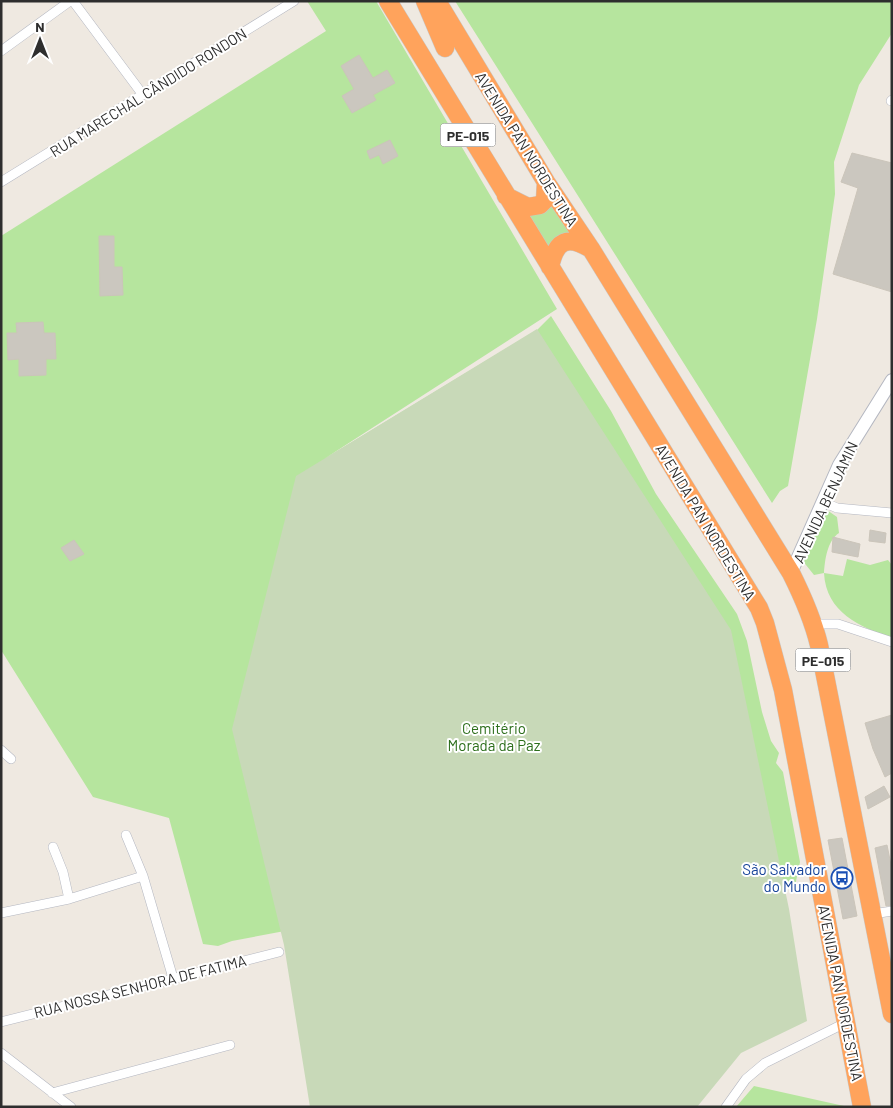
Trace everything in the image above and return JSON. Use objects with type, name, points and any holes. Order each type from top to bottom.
[{"type":"highway","name":"AVENIDA PAN NORDESTINA","points":[[388,1],[505,196],[724,550],[765,623],[783,690],[862,1107]]},
{"type":"highway","points":[[425,1],[445,48]]},
{"type":"highway","name":"AVENIDA PAN NORDESTINA","points":[[437,1],[546,182],[591,250],[791,573],[814,624],[892,1014]]},
{"type":"highway","points":[[505,196],[528,207],[540,205],[545,200],[546,182]]},
{"type":"highway","points":[[550,267],[557,246],[562,242],[571,240],[591,250]]},
{"type":"street","points":[[1,51],[72,1],[143,95]]},
{"type":"street","name":"RUA MARECHAL CÂNDIDO RONDON","points":[[1,182],[294,1]]},
{"type":"street","name":"AVENIDA BENJAMIN","points":[[791,573],[851,443],[892,380]]},
{"type":"street","points":[[823,502],[837,508],[892,513]]},
{"type":"street","points":[[814,624],[838,624],[892,642]]},
{"type":"street","points":[[1,750],[12,759]]},
{"type":"street","points":[[126,835],[143,876],[173,978]]},
{"type":"street","points":[[53,847],[63,872],[69,899]]},
{"type":"street","points":[[1,913],[69,899],[143,876]]},
{"type":"street","points":[[873,914],[892,910]]},
{"type":"street","name":"RUA NOSSA SENHORA DE FATIMA","points":[[1,1022],[279,952]]},
{"type":"street","points":[[726,1107],[746,1079],[765,1063],[847,1022]]},
{"type":"street","points":[[52,1093],[230,1045]]},
{"type":"street","points":[[1,1053],[71,1107]]},
{"type":"green space","points":[[307,1],[376,1],[557,309],[324,459],[537,330],[551,316],[611,411],[656,494],[737,614],[747,641],[762,712],[771,741],[779,753],[776,763],[783,772],[800,862],[795,886],[290,930],[232,941],[218,946],[203,944],[169,818],[93,797],[1,650],[1,236],[326,31]]},
{"type":"green space","points":[[455,1],[892,1],[892,33],[859,85],[834,162],[835,194],[817,319],[788,486],[780,491],[772,503]]},
{"type":"green space","points":[[546,182],[591,249],[571,240],[550,267],[520,204],[534,208]]},
{"type":"green space","name":"Cemitério Morada da Paz","points":[[537,329],[731,630],[789,909],[807,1021],[741,1053],[697,1107],[310,1107],[284,945],[232,729],[296,476]]},
{"type":"green space","points":[[824,508],[837,517],[839,533],[829,546],[824,573],[814,575],[802,560]]},
{"type":"green space","points":[[847,559],[870,565],[888,560],[892,565],[892,639],[857,623],[838,608],[826,587],[824,573],[843,576]]},
{"type":"green space","points":[[754,1086],[844,1106],[844,1107],[736,1107]]},
{"type":"building","points":[[359,55],[373,78],[387,70],[395,83],[373,95],[376,100],[352,113],[342,96],[354,89],[341,66]]},
{"type":"building","points":[[390,140],[398,156],[383,164],[379,155],[370,159],[367,151]]},
{"type":"building","points":[[852,153],[892,163],[892,213],[890,221],[892,221],[892,292],[833,274],[858,188],[841,182]]},
{"type":"building","points":[[99,236],[114,236],[114,267],[122,267],[123,295],[100,296]]},
{"type":"building","points":[[43,322],[44,333],[55,333],[56,359],[46,359],[46,375],[19,376],[19,359],[8,360],[7,333],[17,333],[16,323]]},
{"type":"building","points":[[870,530],[886,533],[885,543],[869,541]]},
{"type":"building","points":[[833,537],[860,544],[858,557],[832,552]]},
{"type":"building","points":[[74,540],[84,554],[70,561],[61,548]]},
{"type":"building","points":[[892,715],[892,773],[885,777],[873,749],[865,723]]},
{"type":"building","points":[[884,786],[890,797],[868,809],[865,797]]},
{"type":"building","name":"São Salvador do Mundo","points":[[842,838],[857,916],[843,919],[828,840]]},
{"type":"building","points":[[887,845],[892,870],[892,905],[886,906],[875,848]]},
{"type":"place","name":"São Salvador do Mundo","points":[[842,878]]}]
